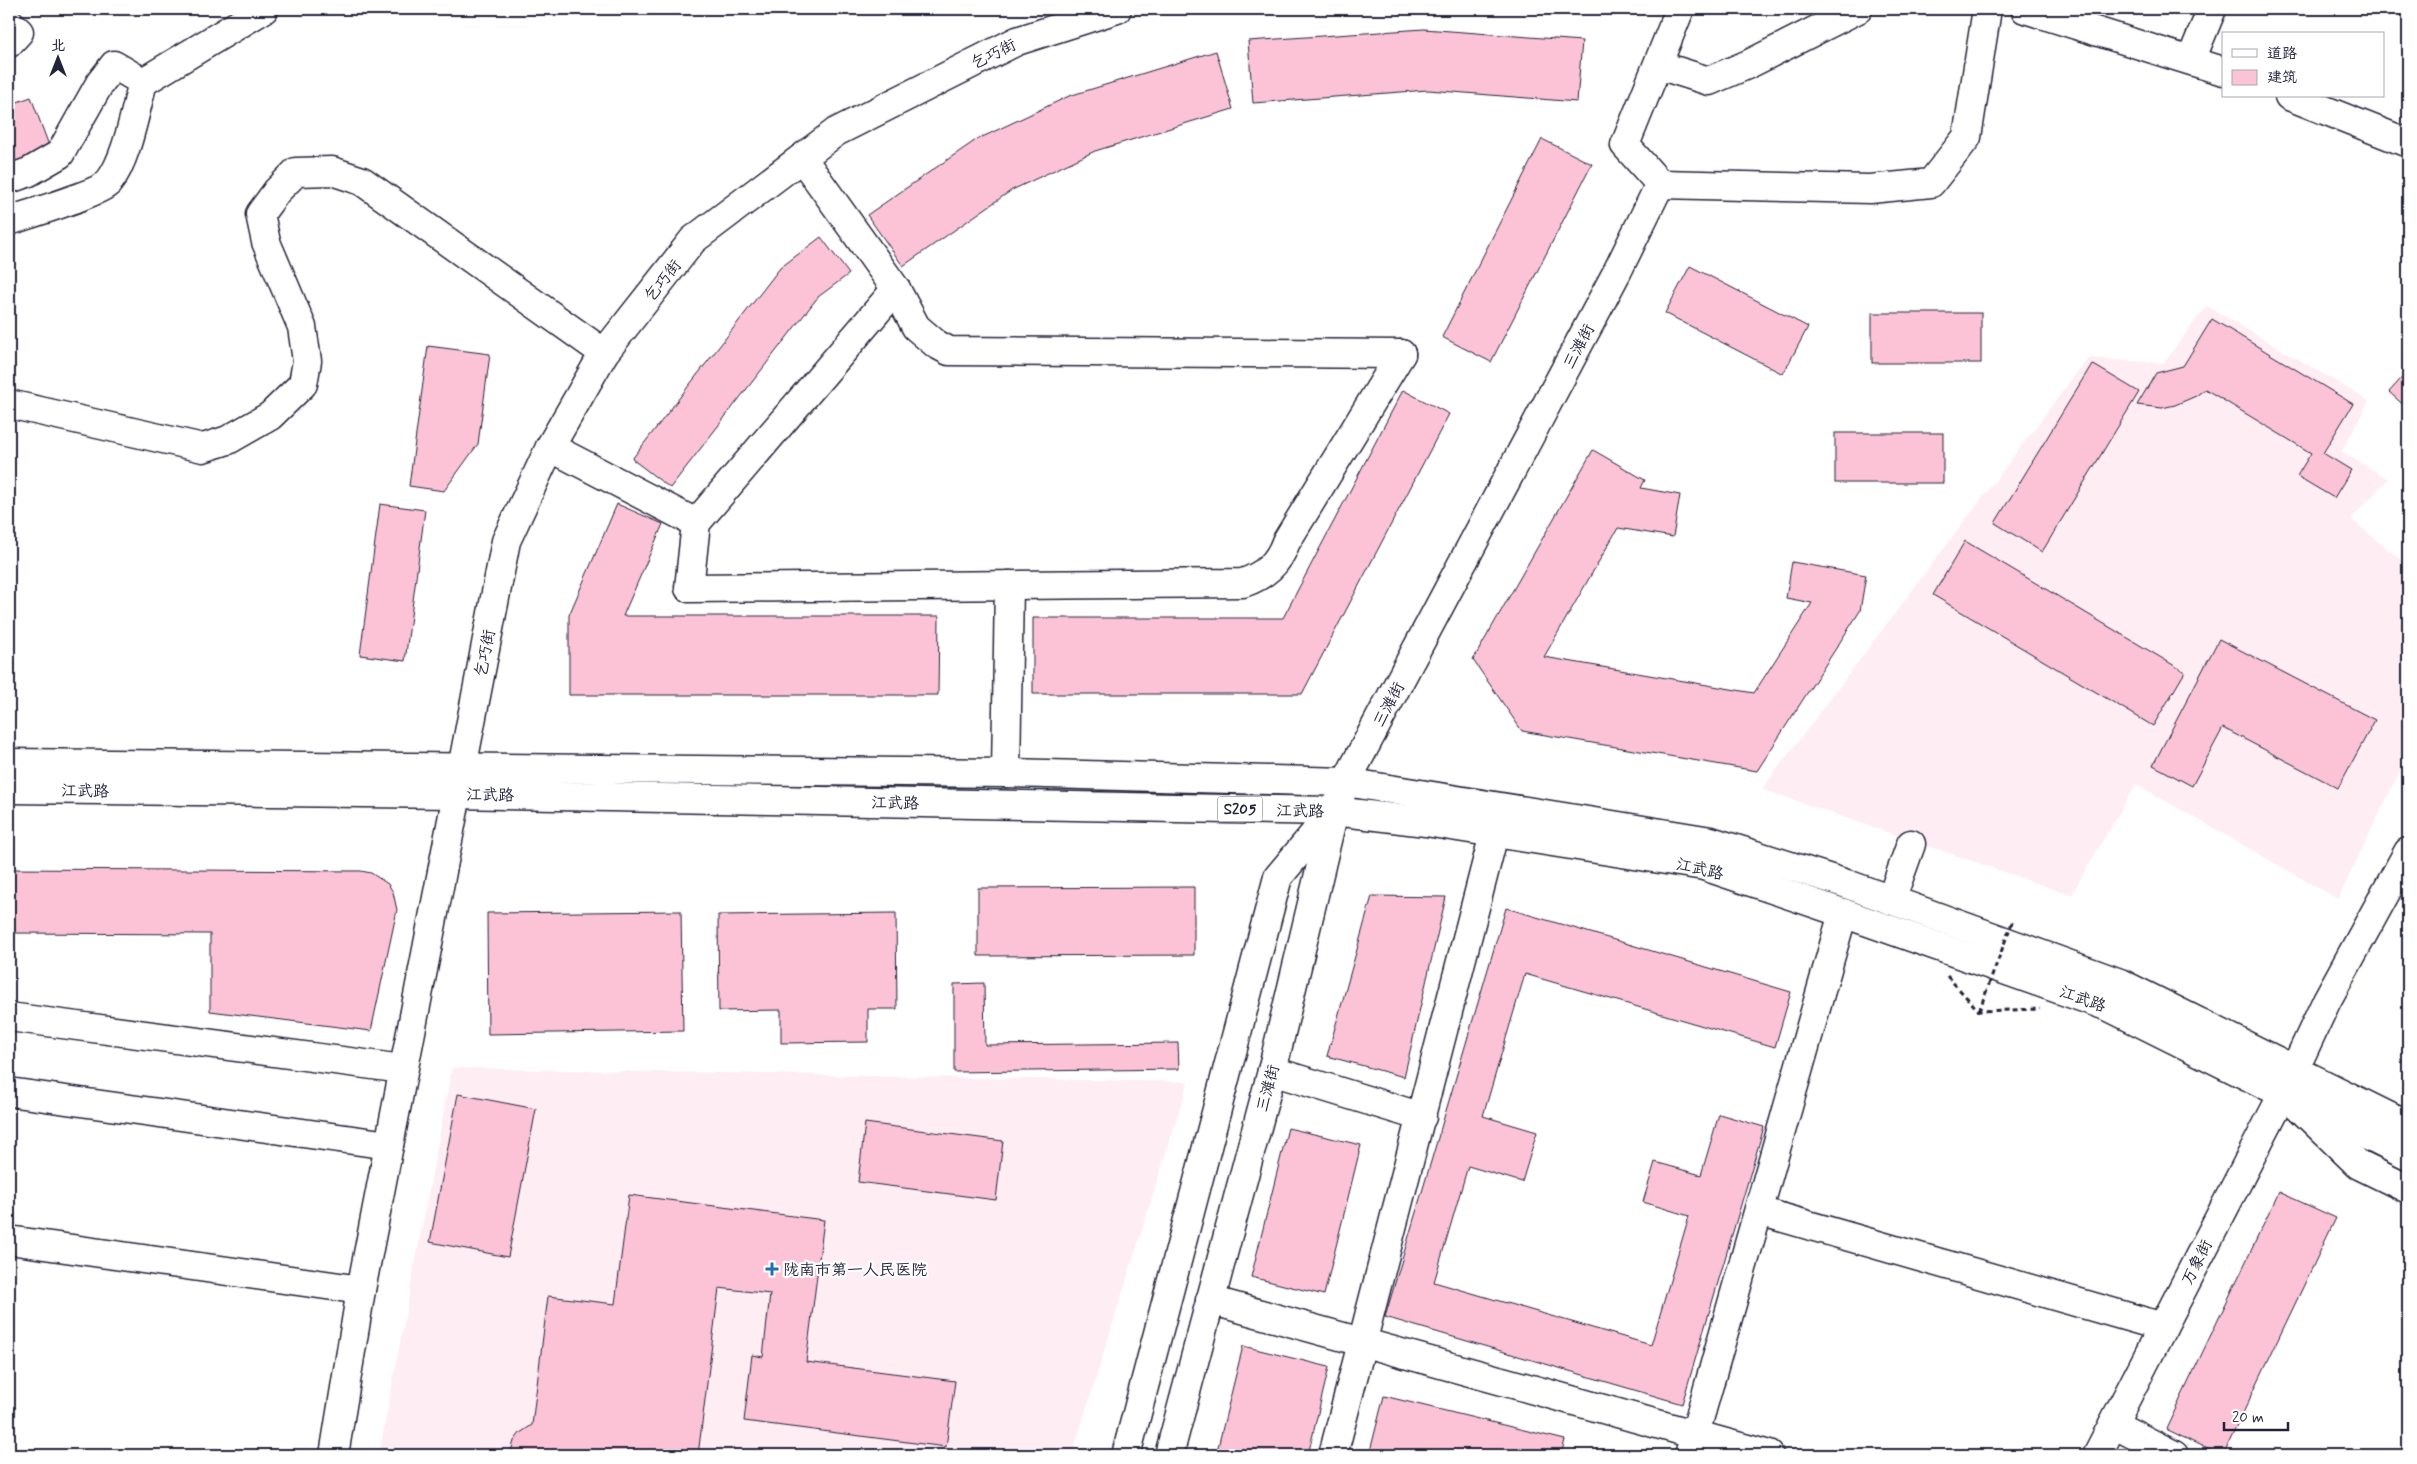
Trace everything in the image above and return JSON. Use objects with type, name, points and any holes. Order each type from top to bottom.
[{"type":"street","points":[[9,221],[70,201],[108,184],[125,150],[143,82],[264,9]]},
{"type":"street","name":"乞巧街","points":[[334,1455],[361,1290],[458,781],[506,541],[550,447],[604,353],[694,240],[836,132],[1018,41],[1117,9]]},
{"type":"street","points":[[1658,65],[1709,81],[1749,64],[1858,9]]},
{"type":"street","points":[[1673,11],[1658,65],[1626,145],[1660,184],[1870,189],[1931,184],[1967,137],[1987,9]]},
{"type":"street","points":[[2025,9],[2222,71]]},
{"type":"street","points":[[2191,60],[2212,9]]},
{"type":"street","points":[[9,22],[19,32],[9,43]]},
{"type":"street","points":[[9,179],[29,172],[60,154],[100,83],[114,65],[143,82]]},
{"type":"street","points":[[2294,98],[2408,143]]},
{"type":"street","points":[[802,158],[896,289],[916,327],[936,344],[950,351],[1401,354],[1286,542],[1275,564],[1256,579],[1231,584],[689,588],[696,523],[896,289]]},
{"type":"street","points":[[9,404],[203,448],[228,440],[270,416],[303,384],[307,362],[302,327],[266,242],[260,214],[277,190],[296,172],[332,171],[362,181],[604,353]]},
{"type":"street","name":"三滩街","points":[[1169,1455],[1272,1071],[1334,810],[1346,782],[1617,272],[1660,184]]},
{"type":"street","points":[[550,447],[696,523]]},
{"type":"street","points":[[1006,773],[1009,586]]},
{"type":"street","name":"江武路","points":[[9,763],[458,781],[1334,810],[1426,822],[1704,866],[2109,1008],[2289,1081],[2408,1126]]},
{"type":"street","name":"江武路","points":[[9,790],[1006,773],[1346,782],[1711,841],[1847,884],[2120,983],[2289,1081],[2408,1156]]},
{"type":"street","points":[[1126,1455],[1278,877],[1334,810]]},
{"type":"street","points":[[1333,1455],[1494,834]]},
{"type":"street","points":[[1891,900],[1911,844]]},
{"type":"street","name":"万象街","points":[[2096,1455],[2289,1081],[2327,1000],[2408,852]]},
{"type":"street","points":[[1692,1445],[1842,913]]},
{"type":"street","points":[[9,1017],[403,1069]]},
{"type":"street","points":[[1272,1071],[1422,1117]]},
{"type":"street","points":[[2289,1081],[2359,1165],[2408,1189]]},
{"type":"street","points":[[9,1092],[389,1145]]},
{"type":"street","points":[[1759,1211],[2163,1327]]},
{"type":"street","points":[[9,1240],[361,1290]]},
{"type":"street","points":[[1210,1300],[1363,1342],[1692,1445],[1769,1455]]},
{"type":"street","points":[[2113,1424],[2174,1455]]},
{"type":"path","points":[[1979,1011],[2013,920]]},
{"type":"shaded area","points":[[2207,306],[2369,401],[2341,452],[2388,479],[2351,519],[2408,566],[2408,754],[2338,899],[2136,784],[2071,895],[1762,789],[2088,358],[2163,363]]},
{"type":"shaded area","name":"陇南市第一人民医院","points":[[452,1068],[1188,1082],[1072,1455],[379,1455]]},
{"type":"building","points":[[1424,29],[1582,41],[1577,102],[1428,90],[1253,103],[1248,41]]},
{"type":"building","points":[[1216,51],[1233,109],[1095,151],[1012,190],[903,266],[867,215],[976,140],[1069,96]]},
{"type":"building","points":[[31,97],[51,151],[9,167],[9,105]]},
{"type":"building","points":[[1542,139],[1592,164],[1491,362],[1442,337]]},
{"type":"building","points":[[821,237],[849,274],[818,297],[670,488],[632,459],[780,268]]},
{"type":"building","points":[[1690,266],[1808,327],[1783,374],[1665,313]]},
{"type":"building","points":[[1872,313],[1981,313],[1981,363],[1872,363]]},
{"type":"building","points":[[2212,319],[2353,404],[2323,453],[2351,470],[2334,498],[2297,476],[2311,453],[2205,389],[2196,396],[2175,405],[2162,408],[2137,405],[2156,373],[2183,366]]},
{"type":"building","points":[[428,346],[490,354],[478,444],[444,491],[409,486]]},
{"type":"building","points":[[2092,364],[2139,392],[2042,552],[1995,523]]},
{"type":"building","points":[[2408,371],[2408,409],[2389,392]]},
{"type":"building","points":[[1403,390],[1449,414],[1302,694],[1033,694],[1033,618],[1283,618]]},
{"type":"building","points":[[1835,433],[1943,433],[1943,483],[1835,483]]},
{"type":"building","points":[[1593,450],[1645,480],[1641,488],[1680,495],[1673,537],[1618,528],[1544,657],[1754,693],[1812,603],[1786,598],[1792,562],[1866,575],[1860,611],[1757,771],[1522,731],[1473,660]]},
{"type":"building","points":[[380,504],[425,510],[405,661],[360,655]]},
{"type":"building","points":[[617,504],[663,524],[623,616],[939,616],[938,695],[569,695],[569,615]]},
{"type":"building","points":[[1965,541],[2185,672],[2153,726],[1933,595]]},
{"type":"building","points":[[2219,639],[2375,720],[2338,788],[2223,728],[2192,786],[2153,765]]},
{"type":"building","points":[[9,869],[361,871],[371,873],[388,884],[393,892],[397,910],[371,1031],[210,1011],[210,934],[9,933]]},
{"type":"building","points":[[1194,887],[1194,955],[978,956],[978,888]]},
{"type":"building","points":[[1372,896],[1446,897],[1404,1077],[1327,1056]]},
{"type":"building","points":[[1506,908],[1791,992],[1775,1047],[1525,974],[1483,1116],[1537,1132],[1522,1182],[1468,1166],[1434,1282],[1651,1345],[1689,1216],[1643,1202],[1655,1162],[1701,1175],[1719,1114],[1764,1127],[1682,1404],[1385,1317]]},
{"type":"building","points":[[681,911],[683,1031],[488,1034],[487,913]]},
{"type":"building","points":[[896,913],[897,1009],[868,1009],[868,1042],[781,1043],[781,1010],[719,1011],[718,915]]},
{"type":"building","points":[[984,983],[985,1045],[1178,1043],[1179,1069],[954,1072],[954,984]]},
{"type":"building","points":[[458,1094],[536,1109],[508,1257],[430,1242]]},
{"type":"building","points":[[865,1123],[1003,1141],[996,1200],[858,1182]]},
{"type":"building","points":[[1288,1128],[1361,1145],[1324,1295],[1251,1277]]},
{"type":"building","points":[[2279,1192],[2336,1218],[2223,1455],[2220,1455],[2166,1429]]},
{"type":"building","points":[[629,1195],[824,1220],[806,1362],[955,1381],[946,1447],[744,1421],[752,1355],[763,1357],[770,1294],[719,1288],[698,1455],[510,1455],[514,1441],[520,1433],[532,1425],[548,1296],[615,1304]]},
{"type":"building","points":[[1243,1346],[1329,1367],[1308,1455],[1216,1455]]},
{"type":"building","points":[[1384,1396],[1565,1440],[1561,1455],[1429,1455],[1409,1451],[1408,1455],[1369,1455]]},
{"type":"place","name":"陇南市第一人民医院","points":[[772,1269]]}]
